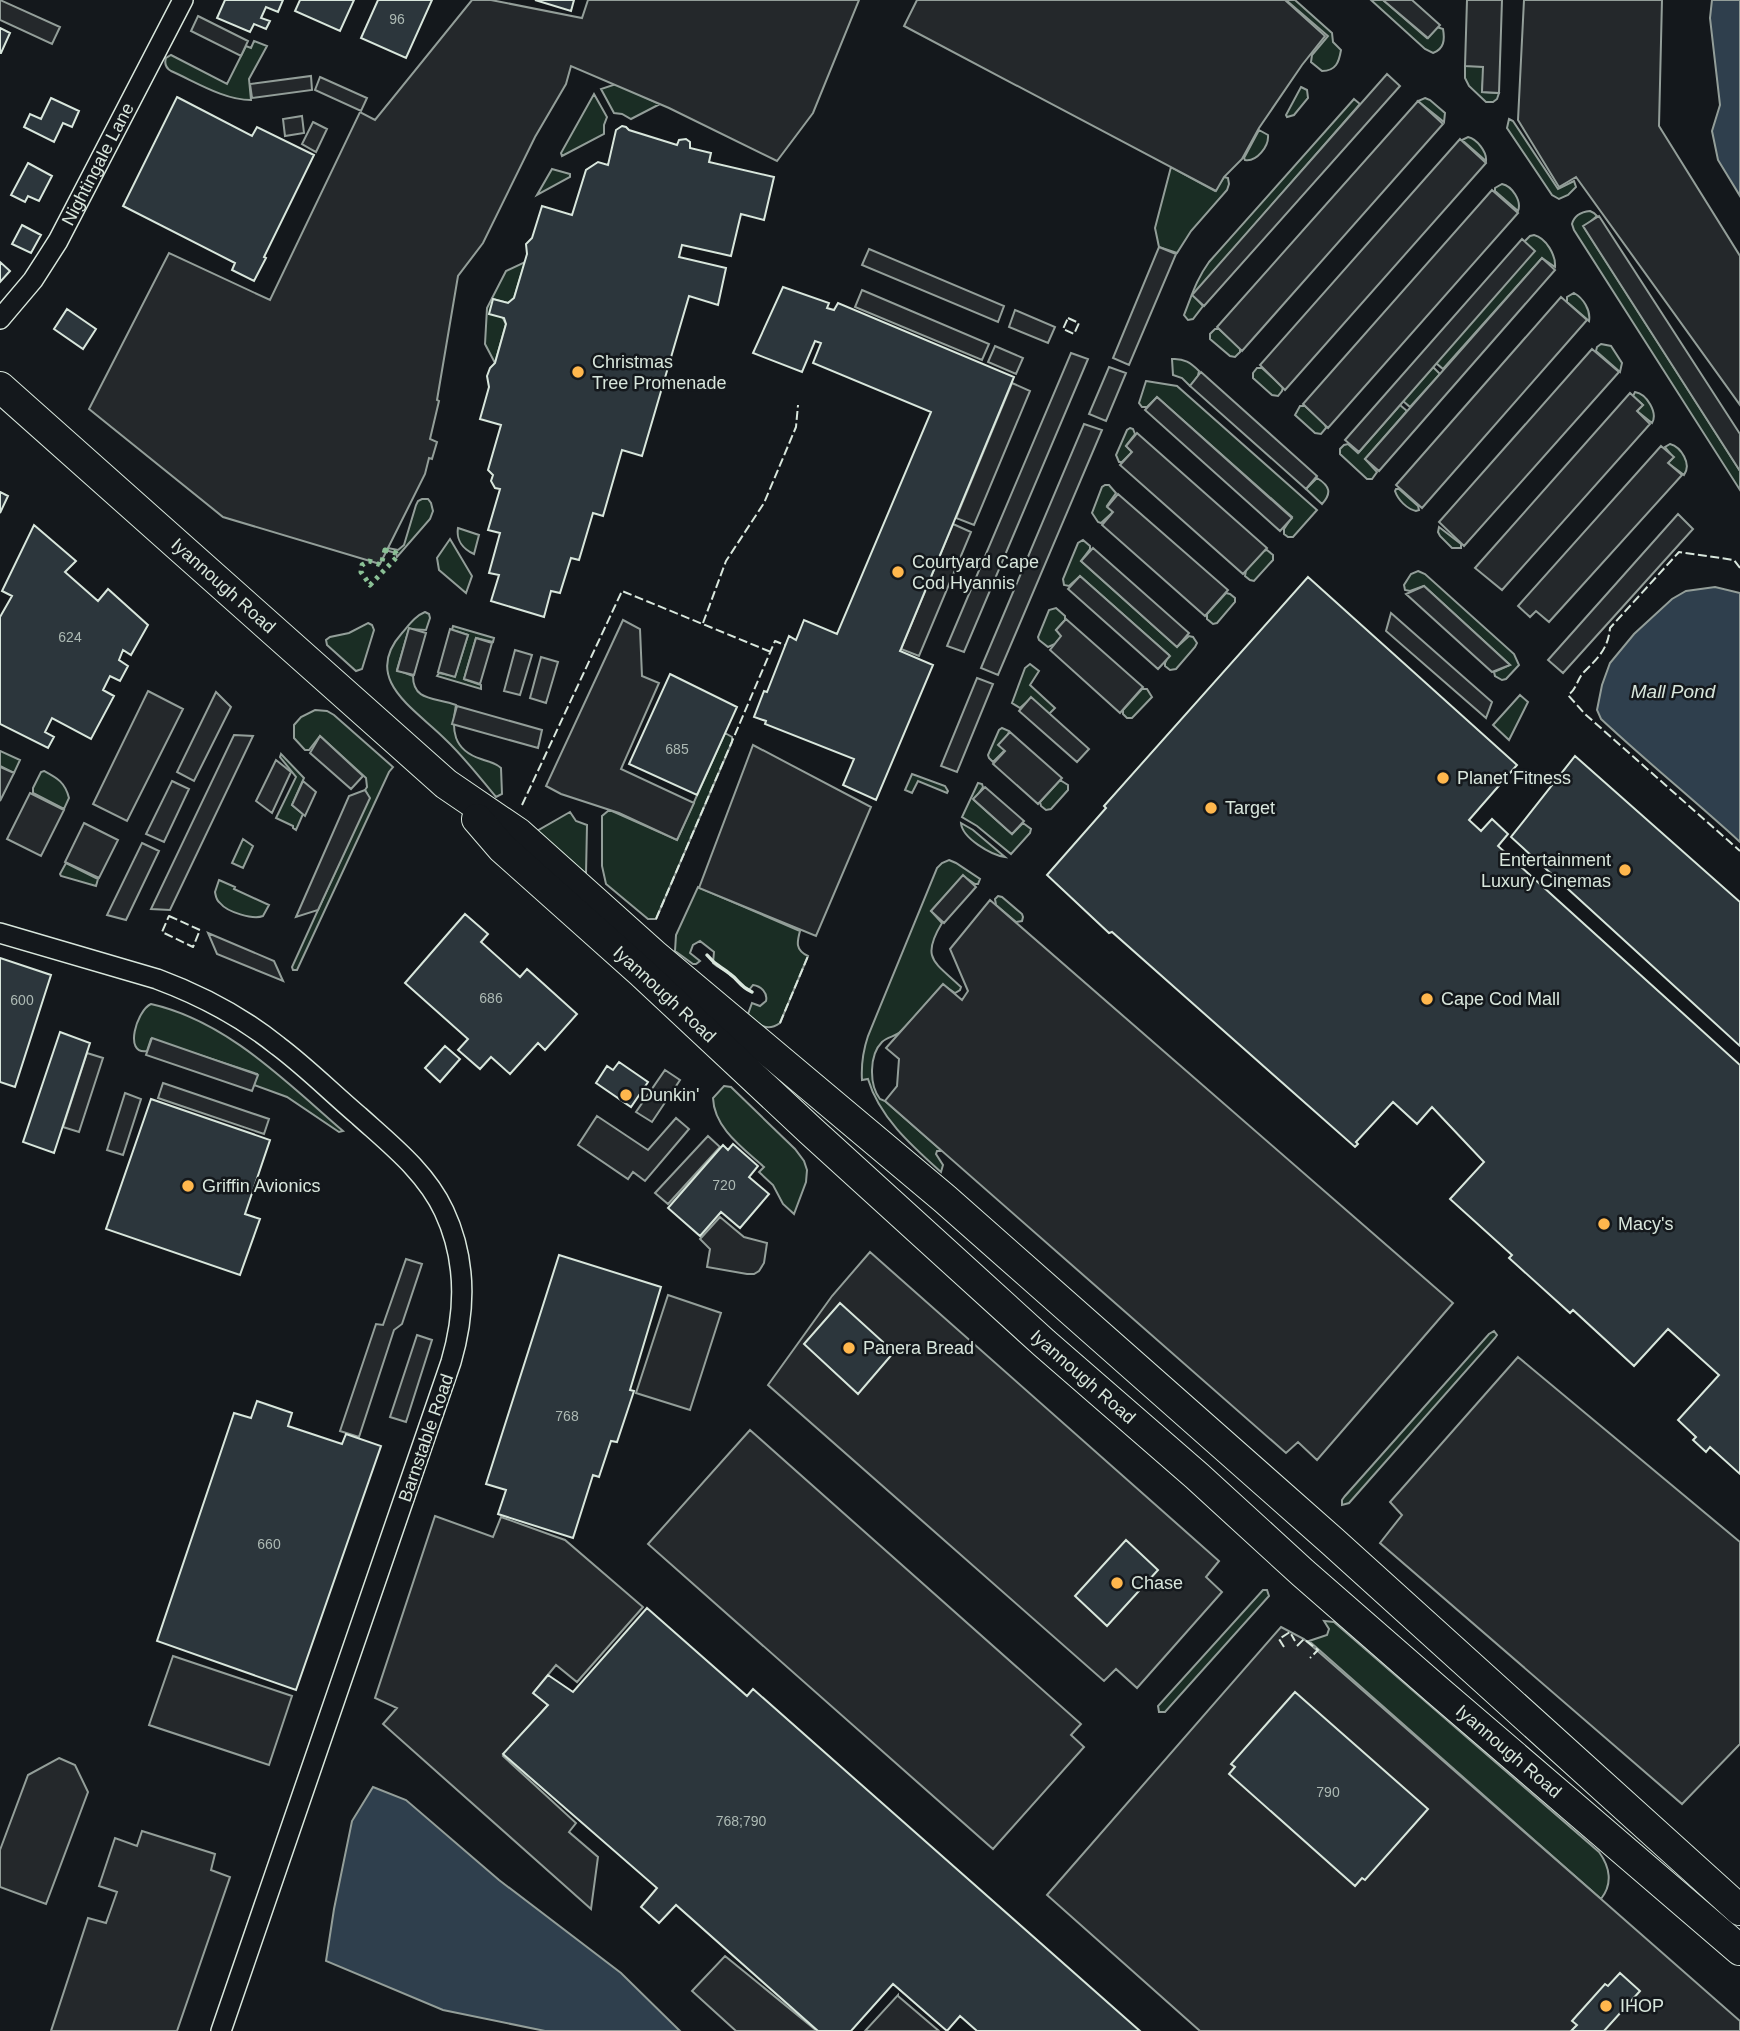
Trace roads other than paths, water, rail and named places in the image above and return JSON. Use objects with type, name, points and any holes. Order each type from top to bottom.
[{"type":"main road","name":"Iyannough Road","points":[[0,387],[446,784],[502,848],[651,981],[1044,1343],[1363,1626],[1740,1950]]},
{"type":"main road","name":"Iyannough Road","points":[[446,784],[518,833],[653,954],[946,1199],[1342,1550],[1740,1910]]},
{"type":"street","name":"Nightingale Lane","points":[[0,319],[33,280],[58,241],[183,0]]},
{"type":"street","name":"Barnstable Road","points":[[0,933],[180,988],[216,1006],[268,1039],[398,1151],[418,1172],[443,1208],[455,1241],[462,1279],[463,1312],[451,1362],[221,2031]]},
{"type":"water","points":[[1712,0],[1740,0],[1740,196],[1718,160],[1712,131],[1720,105],[1710,18]]},
{"type":"water","name":"Mall Pond","points":[[1715,587],[1740,593],[1740,842],[1601,719],[1597,710],[1610,663],[1634,634],[1672,599],[1686,591]]},
{"type":"water","points":[[373,1787],[406,1800],[499,1880],[621,1973],[680,2031],[545,2031],[443,2010],[326,1961],[352,1821]]},
{"type":"place","name":"Christmas Tree Promenade","points":[[578,372]]},
{"type":"place","name":"Courtyard Cape Cod Hyannis","points":[[898,572]]},
{"type":"place","name":"Planet Fitness","points":[[1443,778]]},
{"type":"place","name":"Target","points":[[1211,808]]},
{"type":"place","name":"Entertainment Luxury Cinemas","points":[[1625,870]]},
{"type":"place","name":"Cape Cod Mall","points":[[1427,999]]},
{"type":"place","name":"Dunkin'","points":[[626,1095]]},
{"type":"place","name":"Griffin Avionics","points":[[188,1186]]},
{"type":"place","name":"Macy's","points":[[1604,1224]]},
{"type":"place","name":"Panera Bread","points":[[849,1348]]},
{"type":"place","name":"Chase","points":[[1117,1583]]},
{"type":"place","name":"IHOP","points":[[1606,2006]]}]
